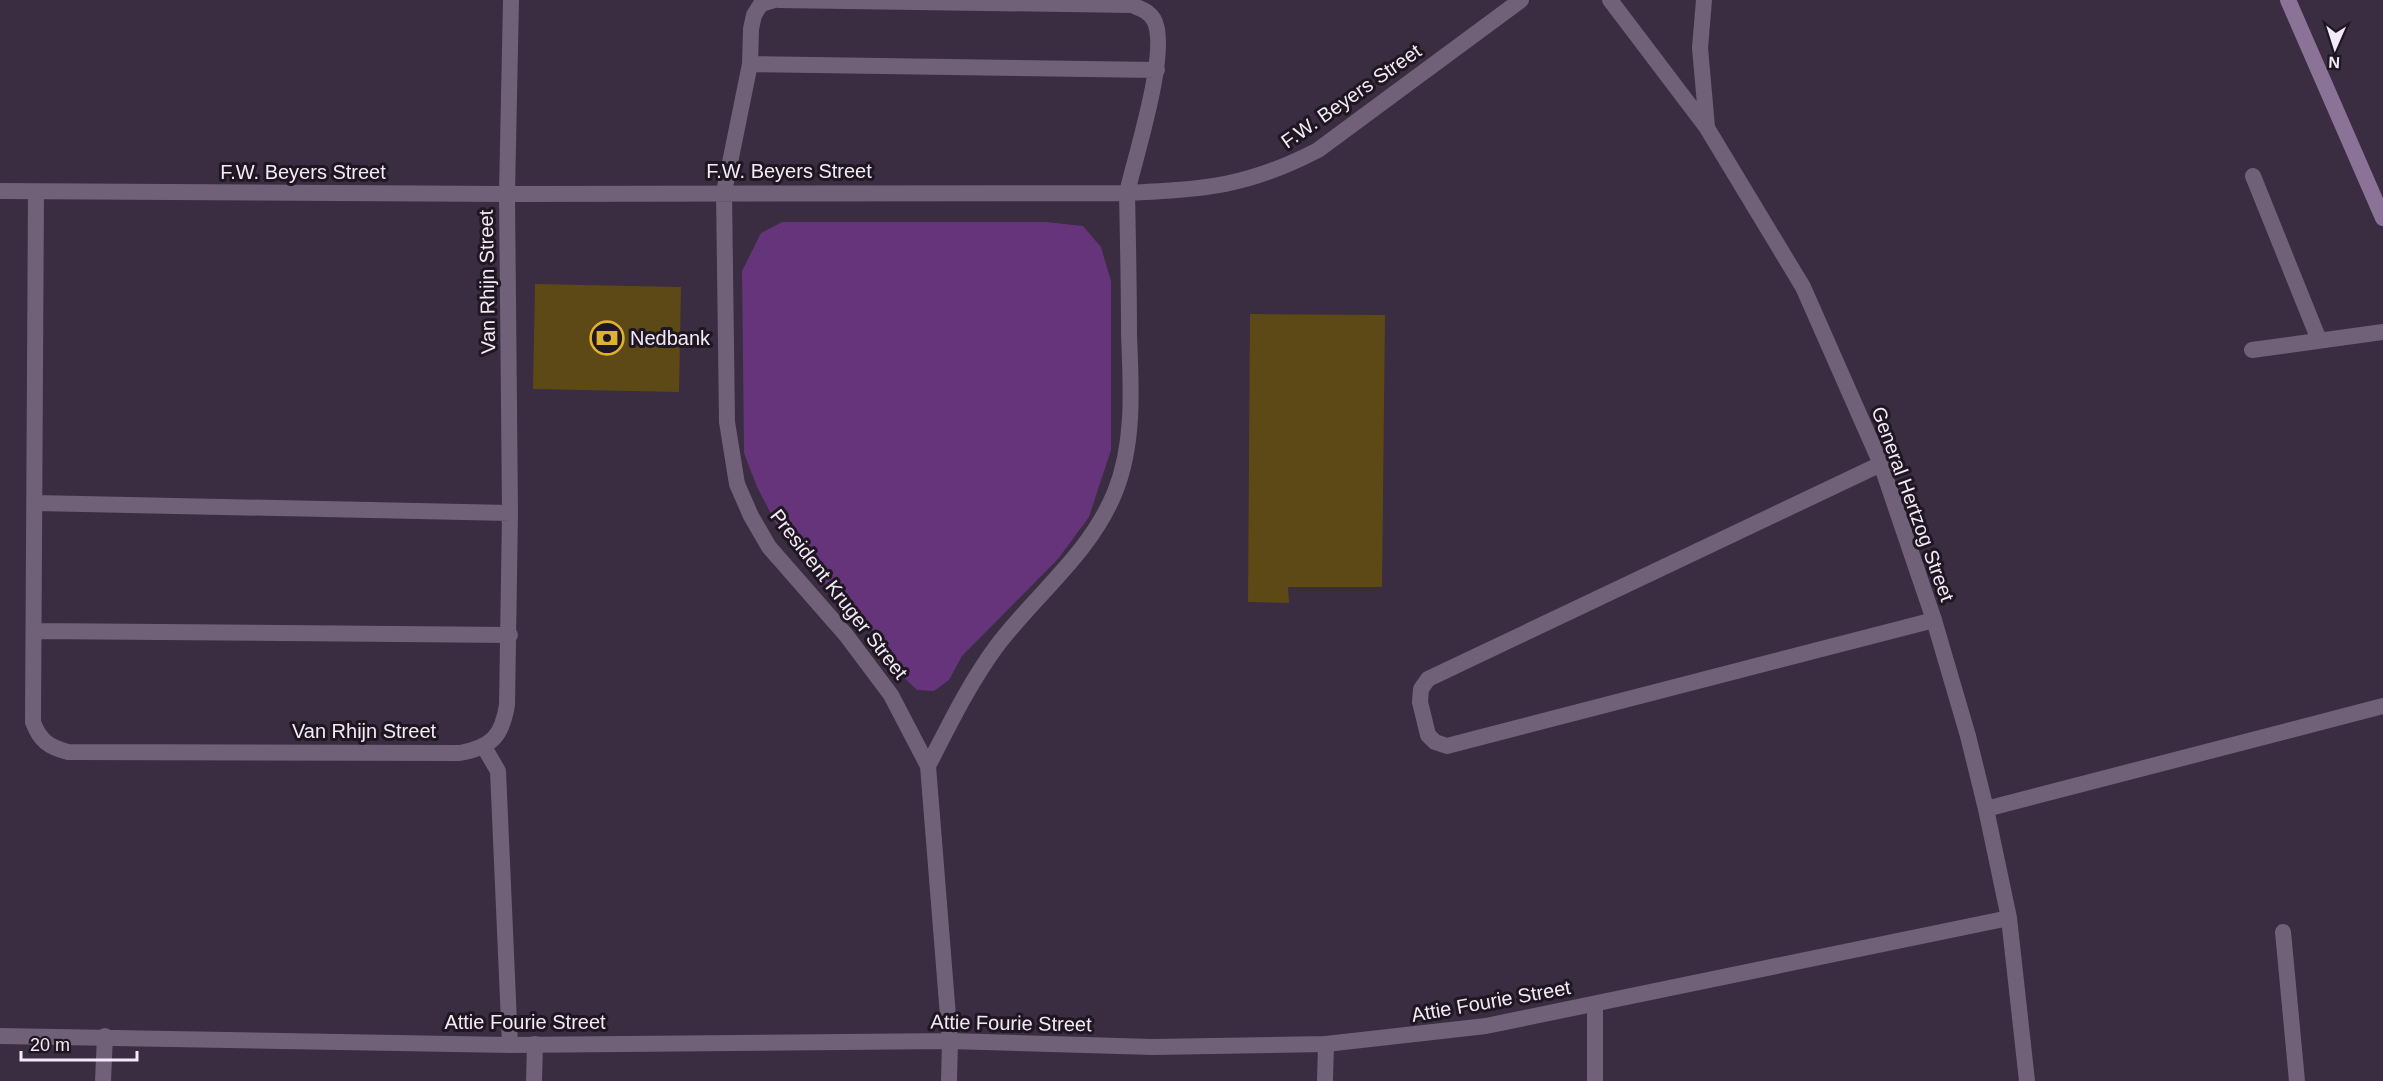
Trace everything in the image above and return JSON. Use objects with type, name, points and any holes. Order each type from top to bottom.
[{"type":"main road","points":[[2288,0],[2383,218]]},
{"type":"street","name":"Van Rhijn Street","points":[[36,192],[33,722],[39,738],[52,748],[68,752],[460,753],[484,747],[504,725],[510,634],[507,194],[511,0]]},
{"type":"street","name":"President Kruger Street","points":[[776,0],[761,4],[754,15],[751,29],[750,64],[724,192],[727,422],[737,484],[751,516],[769,547],[846,635],[891,695],[928,766],[950,1041],[950,1081]]},
{"type":"street","points":[[776,0],[1132,5],[1148,11],[1155,21],[1158,33],[1156,70],[1127,193],[1131,407],[1126,452],[1115,491],[1098,524],[1058,578],[997,647],[964,697],[928,766]]},
{"type":"street","name":"F.W. Beyers Street","points":[[0,191],[507,194],[1127,193],[1199,189],[1234,184],[1284,168],[1318,150],[1521,0]]},
{"type":"street","name":"General Hertzog Street","points":[[1610,0],[1707,128],[1803,287],[1881,464],[1934,620],[1968,736],[1986,809],[2009,918],[2027,1081]]},
{"type":"street","points":[[1704,0],[1700,48],[1707,128]]},
{"type":"street","points":[[750,64],[1156,70]]},
{"type":"street","points":[[2253,176],[2319,340]]},
{"type":"street","points":[[2252,350],[2383,332]]},
{"type":"street","points":[[1881,464],[1428,680],[1420,689],[1420,702],[1428,735],[1435,742],[1447,746],[1934,620]]},
{"type":"street","points":[[36,503],[510,513]]},
{"type":"street","points":[[33,631],[510,634]]},
{"type":"street","points":[[1986,809],[2383,706]]},
{"type":"street","points":[[484,747],[498,771],[510,1045]]},
{"type":"street","name":"Attie Fourie Street","points":[[0,1036],[105,1036],[510,1045],[950,1041],[1153,1047],[1326,1044],[1486,1026],[2009,918]]},
{"type":"street","points":[[2283,932],[2297,1081]]},
{"type":"street","points":[[1595,1004],[1595,1081]]},
{"type":"street","points":[[103,1081],[105,1036]]},
{"type":"street","points":[[534,1081],[535,1044]]},
{"type":"street","points":[[1325,1081],[1326,1044]]},
{"type":"shaded area","points":[[782,222],[1046,222],[1083,226],[1101,247],[1111,281],[1111,450],[1089,517],[1058,559],[962,656],[949,680],[934,691],[917,690],[899,673],[881,639],[825,585],[782,535],[757,487],[744,453],[742,271],[761,233]]},
{"type":"building","name":"Nedbank","points":[[535,284],[681,287],[679,392],[533,389]]},
{"type":"building","points":[[1250,314],[1385,315],[1382,587],[1288,587],[1289,603],[1248,602]]},
{"type":"place","name":"Nedbank","points":[[607,338]]}]
